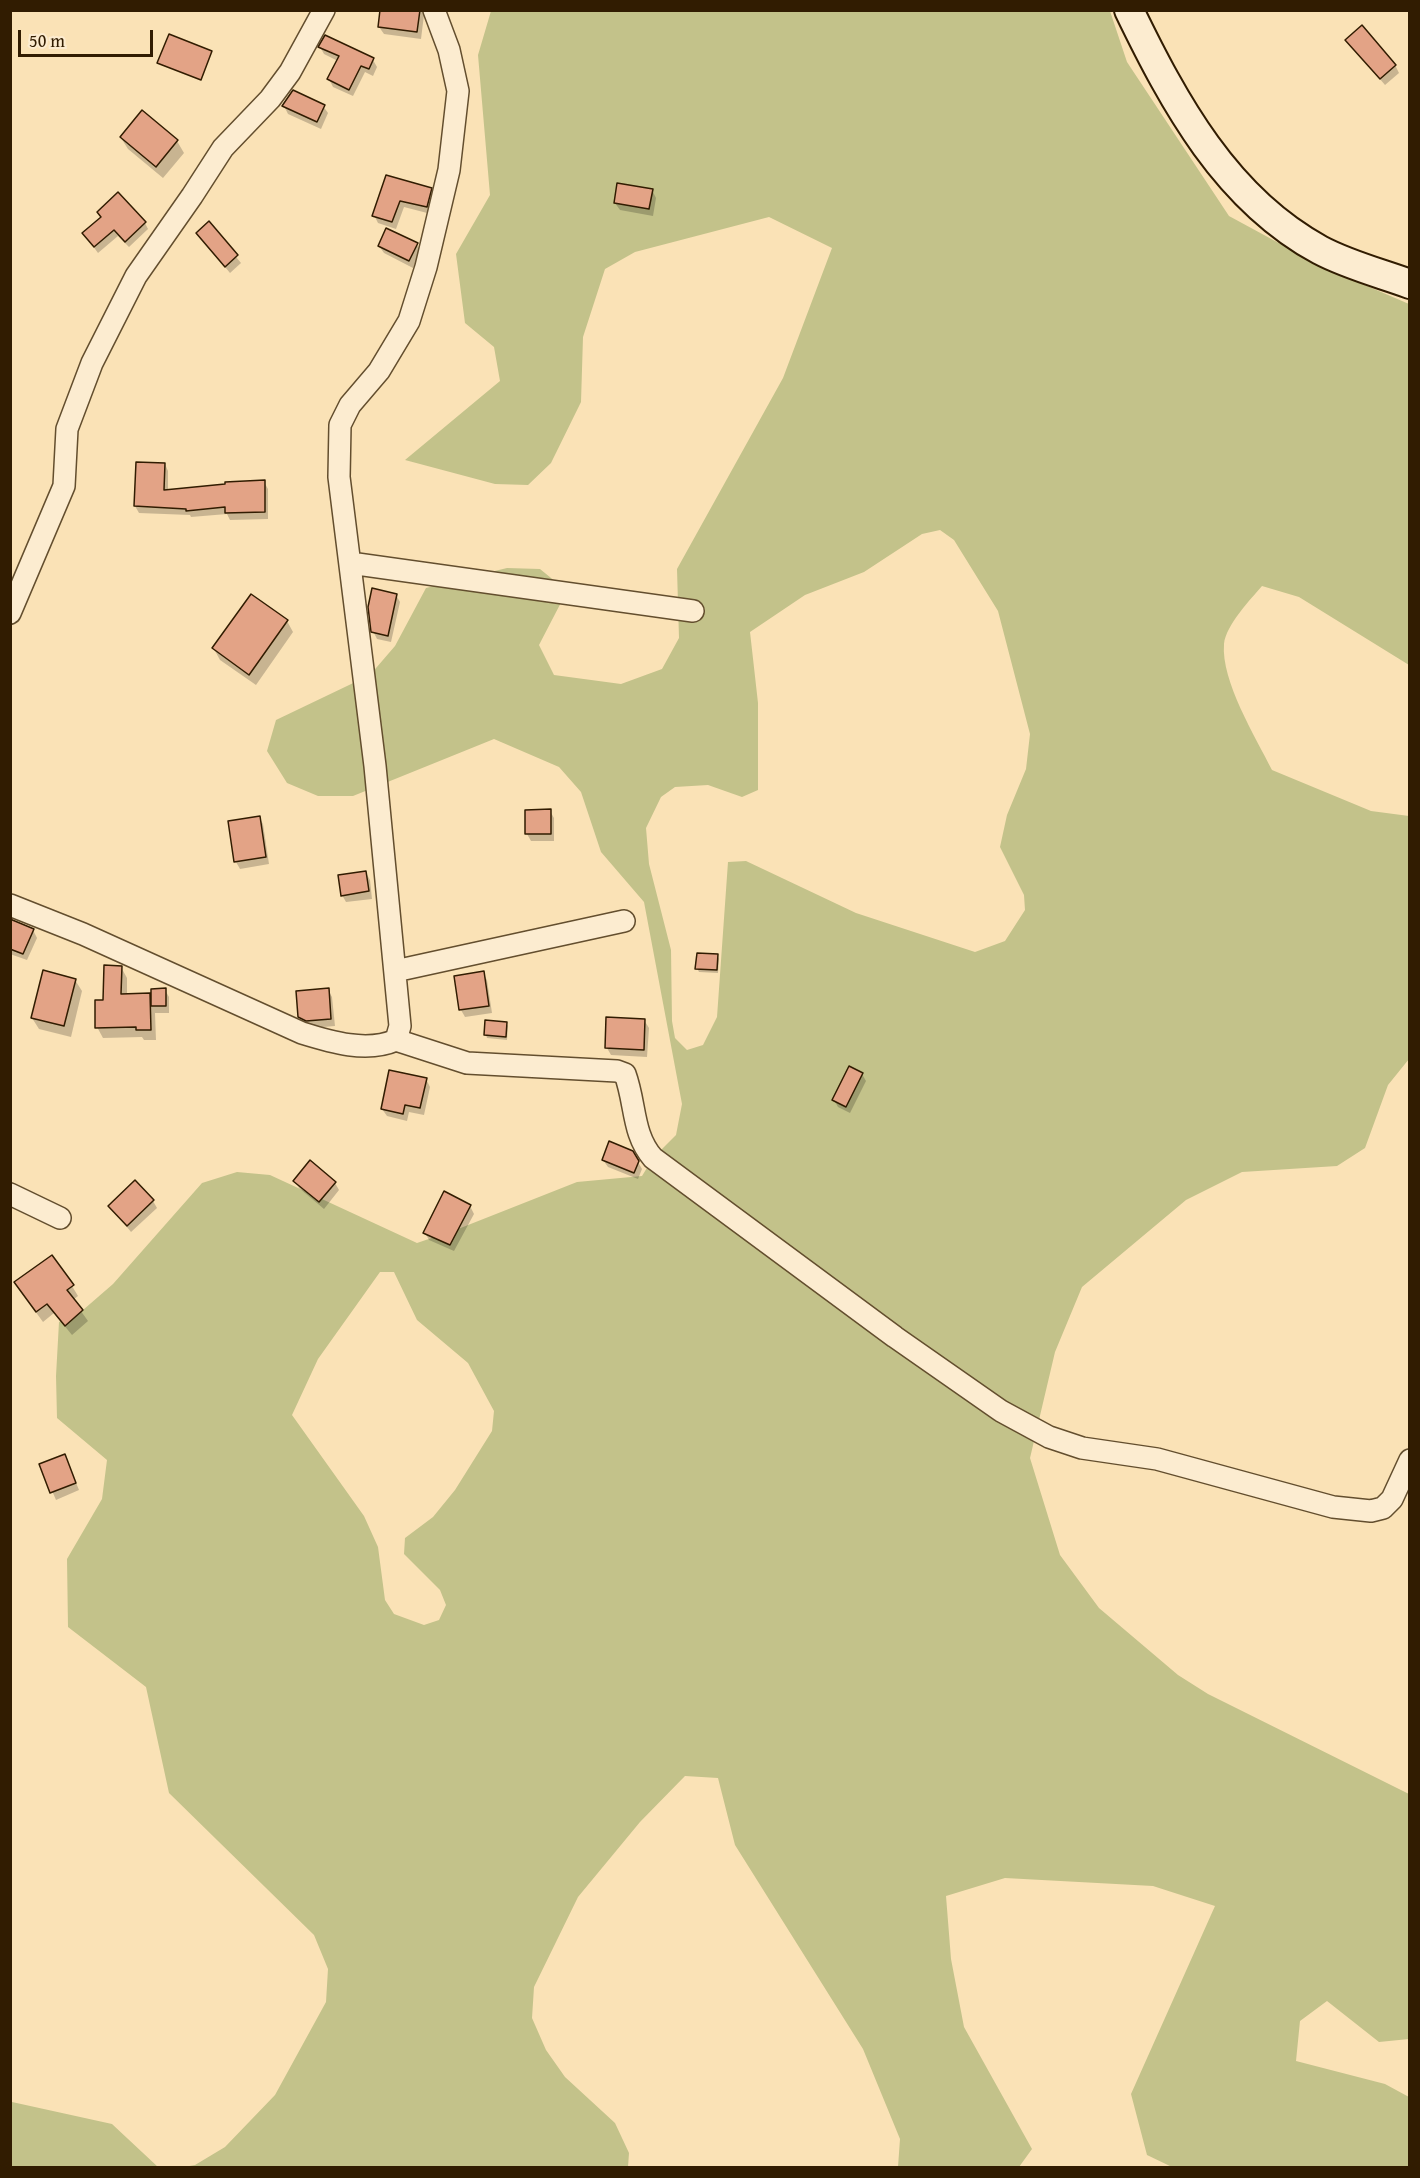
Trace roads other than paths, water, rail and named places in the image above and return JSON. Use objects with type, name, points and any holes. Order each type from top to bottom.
[{"type":"street","points":[[10,613],[64,486],[67,429],[92,363],[136,276],[223,148],[270,99],[290,72],[324,10]]},
{"type":"street","points":[[396,1040],[400,1026],[375,766],[339,477],[340,425],[350,405],[379,370],[409,321],[426,267],[449,170],[458,91],[449,50],[434,10]]},
{"type":"street","points":[[1129,10],[1186,116],[1209,153],[1239,187],[1293,233],[1321,250],[1410,284]]},
{"type":"street","points":[[350,562],[693,611]]},
{"type":"street","points":[[10,905],[83,934],[302,1033],[337,1044],[384,1045],[396,1040],[467,1063],[617,1071],[625,1074],[630,1087],[637,1130],[644,1148],[653,1158],[886,1330],[1001,1411],[1049,1437],[1082,1448],[1157,1459],[1334,1507],[1371,1511],[1383,1508],[1392,1499],[1410,1460]]},
{"type":"street","points":[[395,971],[624,921]]},
{"type":"street","points":[[10,1194],[60,1218]]}]
